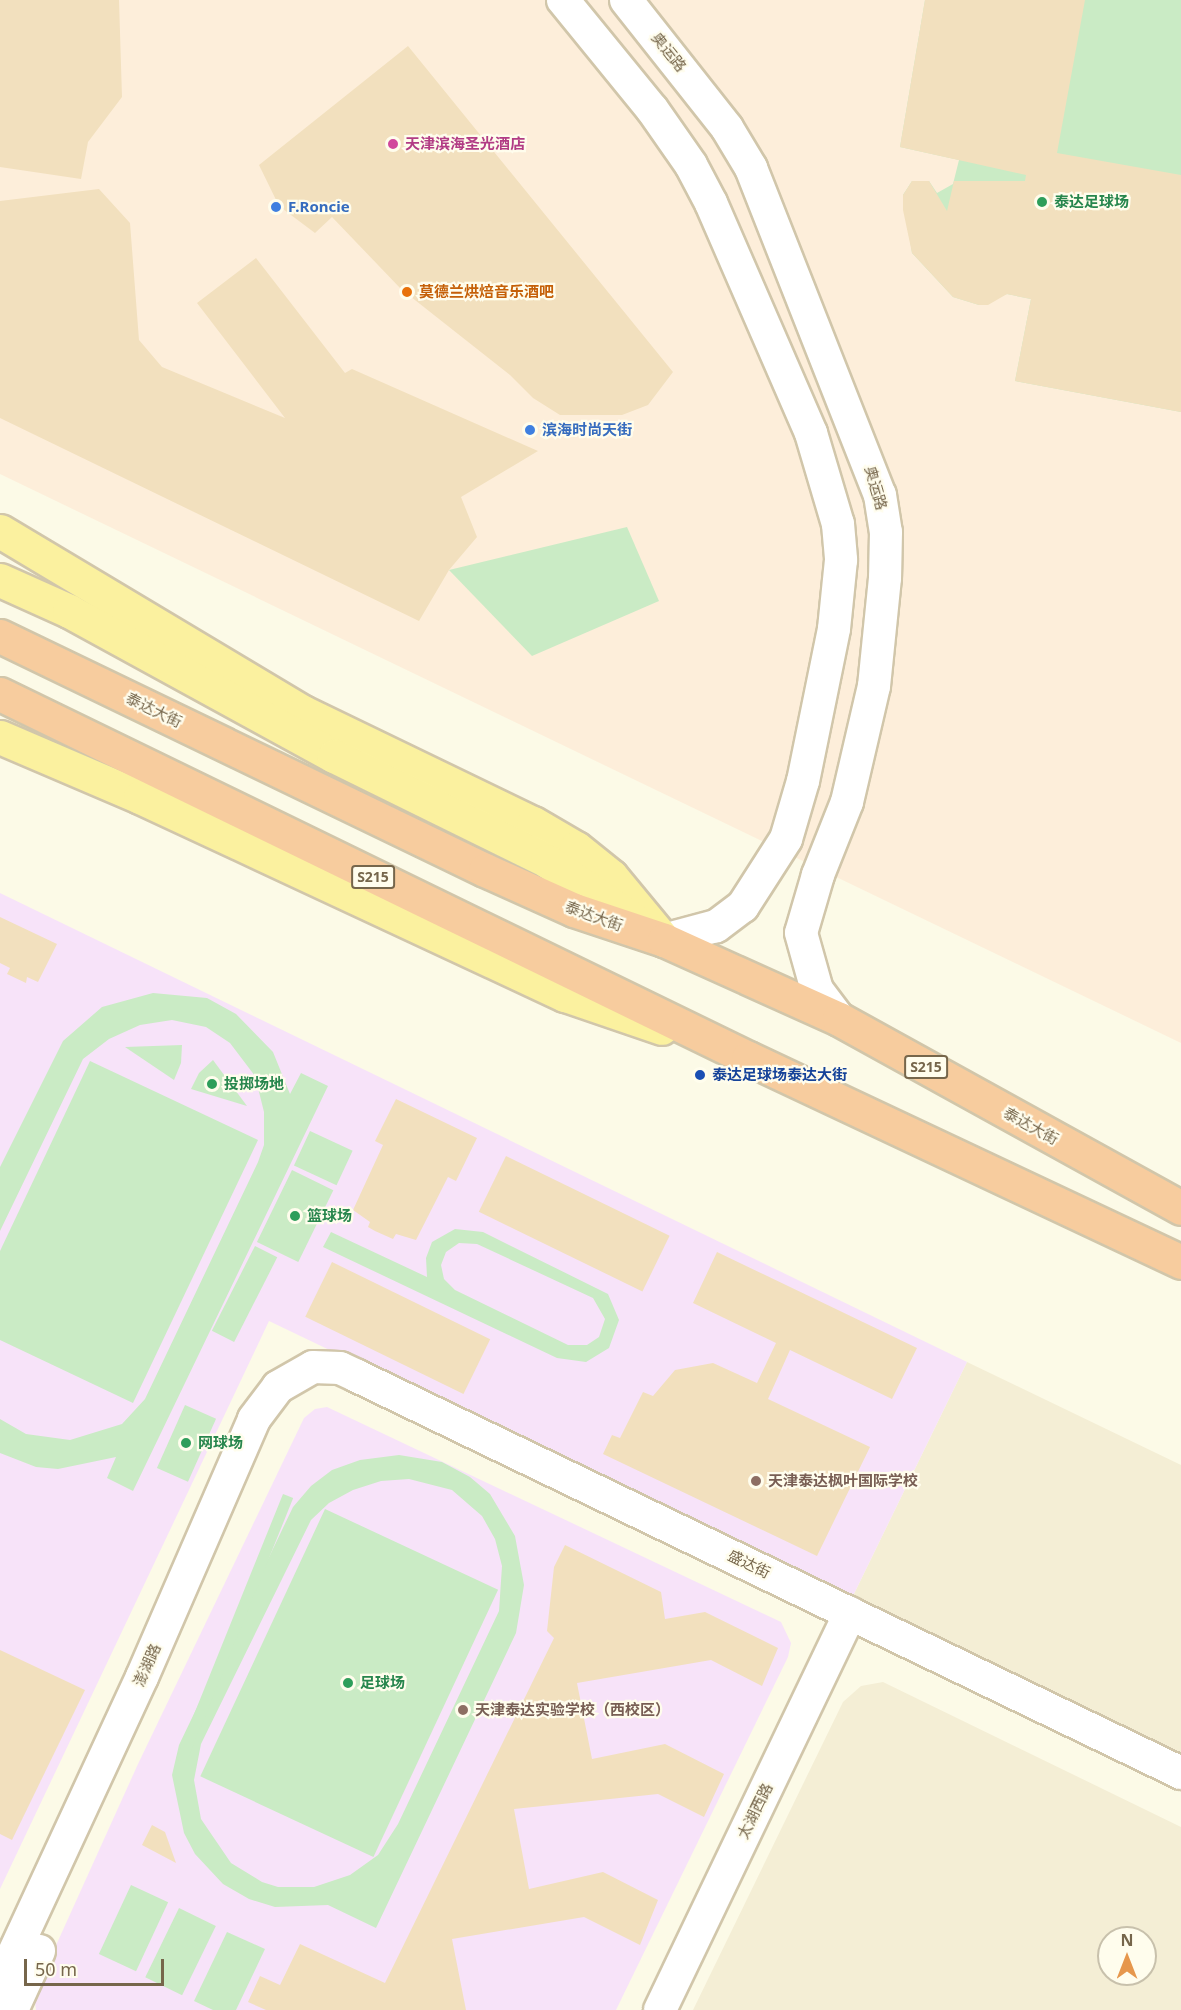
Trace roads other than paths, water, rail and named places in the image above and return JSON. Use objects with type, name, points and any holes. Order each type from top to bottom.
[{"type":"highway","name":"泰达大街","points":[[0,636],[485,870],[574,910],[664,940],[839,1019],[1181,1208]]},
{"type":"highway","name":"S215","points":[[0,694],[748,1058]]},
{"type":"highway","points":[[748,1058],[1181,1262]]},
{"type":"main road","points":[[0,531],[303,712],[533,823],[576,848],[611,876],[664,940]]},
{"type":"main road","points":[[0,580],[45,598],[334,756],[547,861],[664,940]]},
{"type":"main road","points":[[0,737],[140,797],[565,995],[748,1058]]},
{"type":"street","points":[[563,0],[652,109],[706,193],[811,433],[838,524],[841,560],[834,629],[803,781],[786,839],[743,906],[716,926],[664,940]]},
{"type":"street","name":"奥运路","points":[[626,0],[728,128],[751,168],[880,495],[886,532],[885,578],[874,687],[847,802],[818,875],[801,933],[817,990],[839,1019]]},
{"type":"street","name":"盛达街","points":[[313,1377],[383,1404],[1181,1773]]},
{"type":"street","name":"澎湖路","points":[[0,1983],[142,1677],[254,1419],[278,1387],[313,1377]]},
{"type":"street","name":"澎湖路","points":[[12,2010],[263,1445],[285,1408],[313,1377]]},
{"type":"street","name":"盛达街","points":[[847,1618],[1181,1787]]},
{"type":"street","name":"太湖西路","points":[[660,2010],[847,1618]]},
{"type":"place","name":"天津滨海圣光酒店","points":[[393,144]]},
{"type":"place","name":"泰达足球场","points":[[1042,202]]},
{"type":"place","name":"F.Roncie","points":[[276,207]]},
{"type":"place","name":"莫德兰烘焙音乐酒吧","points":[[407,292]]},
{"type":"place","name":"滨海时尚天街","points":[[530,430]]},
{"type":"place","name":"泰达足球场泰达大街","points":[[700,1075]]},
{"type":"place","name":"投掷场地","points":[[212,1084]]},
{"type":"place","name":"篮球场","points":[[295,1216]]},
{"type":"place","name":"网球场","points":[[186,1443]]},
{"type":"place","name":"天津泰达枫叶国际学校","points":[[756,1481]]},
{"type":"place","name":"足球场","points":[[348,1683]]},
{"type":"place","name":"天津泰达实验学校（西校区）","points":[[463,1710]]}]
